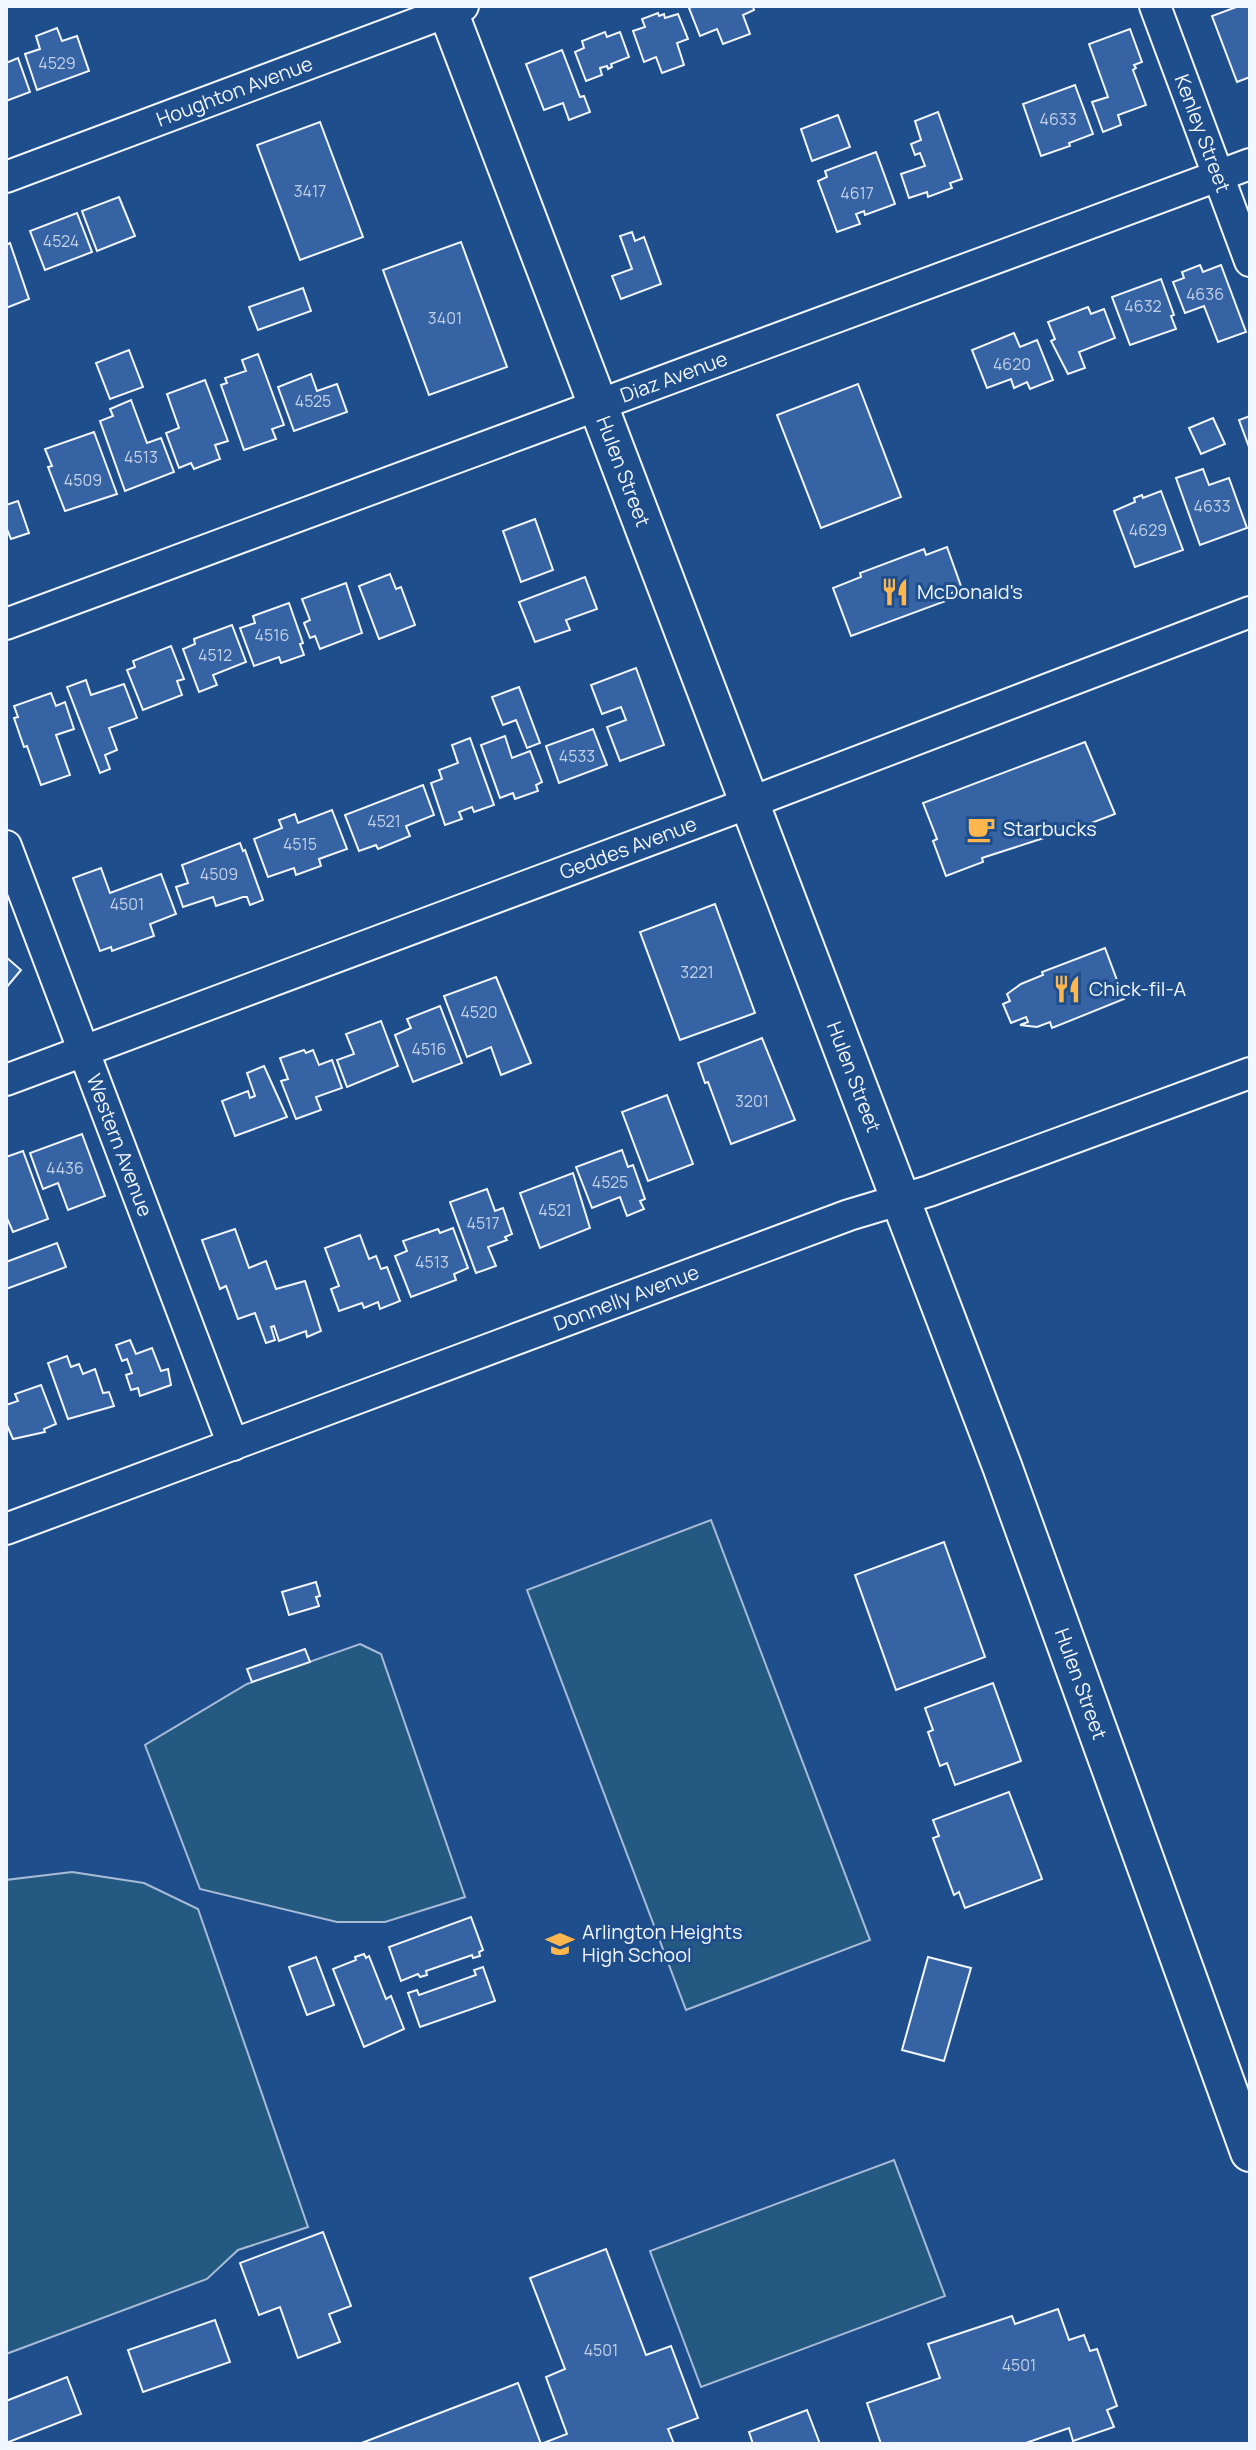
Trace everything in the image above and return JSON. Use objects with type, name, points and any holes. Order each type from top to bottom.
[{"type":"main road","name":"Hulen Street","points":[[452,8],[598,406],[1002,1466],[1250,2152]]},
{"type":"street","name":"Kenley Street","points":[[1155,6],[1250,261]]},
{"type":"street","name":"Houghton Avenue","points":[[6,177],[452,8]]},
{"type":"street","name":"Diaz Avenue","points":[[6,624],[1250,164]]},
{"type":"street","name":"Geddes Avenue","points":[[6,1080],[1250,612]]},
{"type":"street","name":"Western Avenue","points":[[6,846],[233,1445]]},
{"type":"street","name":"Donnelly Avenue","points":[[6,1529],[835,1221],[901,1201],[1250,1073]]},
{"type":"shaded area","points":[[711,1520],[870,1940],[686,2010],[527,1590]]},
{"type":"shaded area","points":[[360,1644],[381,1654],[465,1897],[385,1922],[337,1922],[200,1889],[145,1745],[247,1684]]},
{"type":"shaded area","points":[[72,1872],[144,1883],[198,1909],[308,2227],[238,2250],[207,2279],[6,2354],[6,1880]]},
{"type":"shaded area","points":[[894,2160],[945,2296],[701,2387],[650,2251]]},
{"type":"building","points":[[753,6],[754,10],[743,15],[750,34],[723,44],[717,29],[700,36],[689,8]]},
{"type":"building","points":[[1239,6],[1250,6],[1250,77],[1237,82],[1212,16]]},
{"type":"building","points":[[658,13],[659,16],[664,14],[665,18],[678,14],[688,39],[677,43],[684,65],[662,73],[656,57],[644,62],[633,31],[645,27],[642,19]]},
{"type":"building","points":[[57,28],[62,41],[77,36],[89,71],[37,90],[25,54],[40,49],[36,36]]},
{"type":"building","points":[[1130,29],[1142,62],[1134,65],[1136,68],[1133,70],[1146,105],[1118,115],[1121,125],[1103,132],[1092,102],[1108,97],[1089,44]]},
{"type":"building","points":[[605,32],[607,37],[620,32],[629,57],[611,64],[612,67],[608,69],[607,66],[600,68],[602,75],[586,81],[575,52],[584,48],[582,41]]},
{"type":"building","points":[[562,50],[580,97],[584,96],[590,112],[569,120],[563,103],[544,110],[526,64]]},
{"type":"building","points":[[18,58],[30,92],[6,101],[6,63]]},
{"type":"building","points":[[1075,85],[1093,134],[1041,156],[1023,104]]},
{"type":"building","points":[[938,112],[962,179],[950,183],[952,188],[928,197],[927,192],[909,198],[901,174],[925,166],[920,153],[915,155],[911,144],[921,140],[915,121]]},
{"type":"building","points":[[838,115],[850,147],[812,161],[801,129]]},
{"type":"building","points":[[320,122],[363,237],[300,260],[257,145]]},
{"type":"building","points":[[876,152],[895,204],[865,215],[864,211],[856,214],[860,224],[837,232],[818,181],[827,177],[825,171]]},
{"type":"building","points":[[119,197],[135,236],[97,251],[82,211]]},
{"type":"building","points":[[77,213],[92,252],[45,270],[30,231]]},
{"type":"building","points":[[632,232],[635,241],[644,237],[661,284],[621,299],[612,276],[632,269],[620,236]]},
{"type":"building","points":[[461,242],[507,367],[429,395],[383,270]]},
{"type":"building","points":[[10,243],[29,299],[6,308],[6,245]]},
{"type":"building","points":[[1200,265],[1203,272],[1221,265],[1246,332],[1218,342],[1204,306],[1185,313],[1173,282],[1184,278],[1182,272]]},
{"type":"building","points":[[1161,279],[1176,329],[1130,345],[1112,297]]},
{"type":"building","points":[[303,288],[311,311],[258,330],[249,307]]},
{"type":"building","points":[[1088,307],[1091,314],[1104,309],[1115,338],[1079,352],[1085,368],[1068,374],[1051,341],[1055,339],[1048,322]]},
{"type":"building","points":[[1014,333],[1020,347],[1037,340],[1053,380],[1030,389],[1027,382],[1014,388],[1011,379],[987,388],[972,350]]},
{"type":"building","points":[[129,350],[143,387],[110,399],[96,363]]},
{"type":"building","points":[[258,354],[284,425],[272,429],[276,439],[244,450],[221,385],[227,383],[225,378],[246,371],[242,360]]},
{"type":"building","points":[[311,374],[317,391],[337,384],[347,412],[294,431],[278,387]]},
{"type":"building","points":[[205,380],[228,441],[215,445],[220,459],[194,469],[191,463],[179,468],[166,433],[179,428],[167,394]]},
{"type":"building","points":[[858,384],[901,497],[821,528],[777,415]]},
{"type":"building","points":[[131,400],[147,443],[161,438],[174,472],[125,491],[100,421],[113,416],[110,409]]},
{"type":"building","points":[[1250,416],[1250,447],[1249,447],[1239,420]]},
{"type":"building","points":[[1213,418],[1225,444],[1201,454],[1189,428]]},
{"type":"building","points":[[94,432],[117,494],[65,511],[48,467],[52,466],[45,449]]},
{"type":"building","points":[[1203,469],[1209,485],[1229,478],[1247,528],[1200,545],[1176,478]]},
{"type":"building","points":[[1161,491],[1183,550],[1135,567],[1114,511],[1135,502],[1134,498]]},
{"type":"building","points":[[18,501],[29,533],[11,539],[6,527],[6,505]]},
{"type":"building","points":[[535,519],[553,570],[521,582],[503,531]]},
{"type":"building","name":"McDonald's","points":[[947,547],[962,589],[949,594],[951,599],[851,636],[833,588],[861,577],[860,573],[924,549],[926,555]]},
{"type":"building","points":[[390,574],[396,589],[401,587],[415,625],[379,639],[359,586]]},
{"type":"building","points":[[585,577],[597,609],[566,620],[570,630],[535,642],[519,602]]},
{"type":"building","points":[[346,583],[362,633],[320,649],[315,636],[310,638],[304,623],[310,620],[302,599]]},
{"type":"building","points":[[289,603],[304,655],[281,663],[279,657],[254,666],[240,628],[255,623],[253,616]]},
{"type":"building","points":[[232,625],[246,662],[213,675],[217,685],[199,692],[183,649],[195,644],[194,639]]},
{"type":"building","points":[[171,646],[184,679],[177,681],[182,695],[143,710],[127,670],[135,667],[133,661]]},
{"type":"building","points":[[636,668],[664,745],[620,761],[607,727],[626,720],[621,707],[602,714],[591,685]]},
{"type":"building","points":[[86,680],[91,695],[124,684],[137,718],[109,728],[117,750],[105,755],[110,769],[100,773],[67,687]]},
{"type":"building","points":[[519,687],[540,743],[527,748],[516,720],[503,725],[492,697]]},
{"type":"building","points":[[51,693],[56,706],[65,702],[74,729],[56,735],[70,775],[41,785],[14,718],[18,717],[14,706]]},
{"type":"building","points":[[593,729],[607,765],[559,783],[546,746]]},
{"type":"building","points":[[505,736],[512,758],[530,751],[542,782],[536,785],[538,791],[515,799],[513,793],[500,798],[481,745]]},
{"type":"building","points":[[470,738],[494,805],[474,812],[472,807],[459,812],[462,819],[445,825],[431,783],[442,779],[439,770],[458,763],[452,745]]},
{"type":"building","points":[[1085,742],[1115,814],[1081,827],[1079,821],[1049,833],[1050,836],[982,858],[983,862],[946,876],[933,841],[937,839],[923,803]]},
{"type":"building","points":[[423,785],[434,815],[406,826],[410,836],[378,849],[376,845],[359,851],[345,815]]},
{"type":"building","points":[[332,810],[347,849],[319,859],[321,866],[296,875],[294,868],[268,877],[254,839],[282,828],[279,820],[295,814],[298,823]]},
{"type":"building","points":[[240,843],[263,900],[250,905],[247,897],[243,897],[216,906],[213,897],[183,907],[176,887],[188,883],[182,865]]},
{"type":"building","points":[[101,868],[110,893],[161,874],[176,914],[150,924],[154,936],[112,951],[111,947],[100,951],[73,878]]},
{"type":"building","points":[[715,904],[755,1013],[680,1040],[640,932]]},
{"type":"building","name":"Chick-fil-A","points":[[1105,948],[1124,999],[1052,1028],[1050,1022],[1037,1027],[1020,1025],[1028,1022],[1026,1017],[1011,1023],[1003,1004],[1010,1001],[1007,994],[1043,975],[1042,972]]},
{"type":"building","points":[[6,957],[21,970],[6,988]]},
{"type":"building","points":[[496,977],[531,1063],[501,1075],[491,1047],[467,1057],[444,996]]},
{"type":"building","points":[[440,1006],[462,1063],[413,1082],[395,1035],[411,1028],[407,1019]]},
{"type":"building","points":[[381,1021],[398,1066],[347,1087],[337,1060],[354,1054],[346,1034]]},
{"type":"building","points":[[762,1038],[795,1120],[731,1144],[698,1063]]},
{"type":"building","points":[[304,1050],[306,1053],[313,1050],[319,1065],[332,1060],[342,1088],[316,1097],[321,1110],[296,1119],[281,1081],[288,1079],[280,1058]]},
{"type":"building","points":[[264,1066],[287,1117],[235,1136],[222,1101],[248,1091],[250,1098],[255,1096],[247,1073]]},
{"type":"building","points":[[667,1095],[693,1164],[648,1181],[622,1112]]},
{"type":"building","points":[[82,1134],[105,1196],[68,1210],[58,1183],[43,1189],[30,1153]]},
{"type":"building","points":[[622,1150],[628,1167],[633,1165],[645,1199],[640,1201],[644,1209],[627,1216],[620,1197],[592,1208],[576,1167]]},
{"type":"building","points":[[23,1151],[48,1219],[13,1232],[6,1216],[6,1157]]},
{"type":"building","points":[[573,1173],[590,1228],[540,1248],[520,1193]]},
{"type":"building","points":[[487,1189],[495,1211],[503,1208],[512,1234],[505,1237],[507,1240],[488,1247],[496,1266],[476,1273],[450,1202]]},
{"type":"building","points":[[453,1228],[468,1268],[454,1274],[456,1280],[411,1297],[395,1256],[407,1251],[403,1241],[438,1229],[440,1233]]},
{"type":"building","points":[[235,1229],[249,1268],[266,1261],[276,1289],[305,1281],[321,1331],[307,1337],[306,1331],[279,1341],[274,1326],[271,1327],[275,1340],[266,1343],[255,1313],[238,1319],[226,1286],[220,1289],[202,1240]]},
{"type":"building","points":[[360,1235],[369,1259],[376,1256],[381,1269],[387,1267],[400,1301],[380,1309],[378,1302],[364,1308],[362,1303],[339,1311],[331,1289],[339,1286],[325,1248]]},
{"type":"building","points":[[57,1243],[66,1267],[6,1289],[6,1262]]},
{"type":"building","points":[[130,1340],[136,1354],[152,1348],[161,1371],[168,1369],[171,1385],[140,1396],[138,1388],[131,1390],[126,1375],[132,1373],[127,1359],[122,1361],[116,1345]]},
{"type":"building","points":[[67,1356],[71,1367],[79,1364],[83,1374],[95,1369],[103,1393],[109,1392],[114,1406],[68,1419],[48,1363]]},
{"type":"building","points":[[41,1385],[56,1424],[44,1429],[45,1432],[13,1439],[6,1423],[6,1405],[18,1401],[15,1394]]},
{"type":"building","points":[[944,1542],[985,1657],[896,1690],[855,1575]]},
{"type":"building","points":[[316,1582],[319,1606],[289,1615],[282,1592]]},
{"type":"building","points":[[305,1649],[310,1662],[252,1682],[247,1669]]},
{"type":"building","points":[[993,1683],[1021,1761],[955,1785],[947,1763],[940,1766],[928,1732],[933,1730],[925,1708]]},
{"type":"building","points":[[1009,1792],[1042,1879],[965,1908],[959,1892],[954,1895],[933,1838],[939,1836],[933,1820]]},
{"type":"building","points":[[471,1917],[483,1950],[479,1952],[480,1956],[473,1958],[472,1955],[426,1971],[427,1975],[420,1977],[418,1974],[401,1981],[389,1947]]},
{"type":"building","points":[[364,1954],[366,1958],[369,1956],[386,1999],[391,1996],[404,2029],[364,2047],[333,1969]]},
{"type":"building","points":[[316,1957],[334,2005],[307,2015],[289,1967]]},
{"type":"building","points":[[928,1957],[971,1968],[944,2061],[902,2050]]},
{"type":"building","points":[[483,1967],[495,2001],[420,2027],[408,1993],[417,1990],[419,1995],[476,1975],[474,1970]]},
{"type":"building","points":[[323,2232],[351,2306],[329,2314],[340,2342],[298,2358],[280,2307],[259,2315],[240,2263]]},
{"type":"building","points":[[606,2249],[646,2355],[671,2346],[698,2418],[668,2429],[674,2444],[541,2444],[567,2434],[546,2377],[565,2369],[530,2278]]},
{"type":"building","points":[[1058,2309],[1069,2340],[1084,2335],[1090,2351],[1097,2349],[1117,2406],[1107,2410],[1114,2427],[1073,2441],[1069,2428],[1023,2444],[881,2444],[867,2403],[940,2378],[928,2344],[1012,2316],[1015,2324]]},
{"type":"building","points":[[215,2320],[230,2362],[143,2392],[128,2350]]},
{"type":"building","points":[[67,2377],[81,2414],[6,2443],[6,2401]]},
{"type":"building","points":[[518,2383],[541,2444],[359,2444]]},
{"type":"building","points":[[807,2410],[820,2444],[753,2444],[749,2432]]},
{"type":"place","name":"McDonald's","points":[[895,592]]},
{"type":"place","name":"Starbucks","points":[[981,829]]},
{"type":"place","name":"Chick-fil-A","points":[[1067,989]]},
{"type":"place","name":"Arlington Heights High School","points":[[560,1944]]}]
